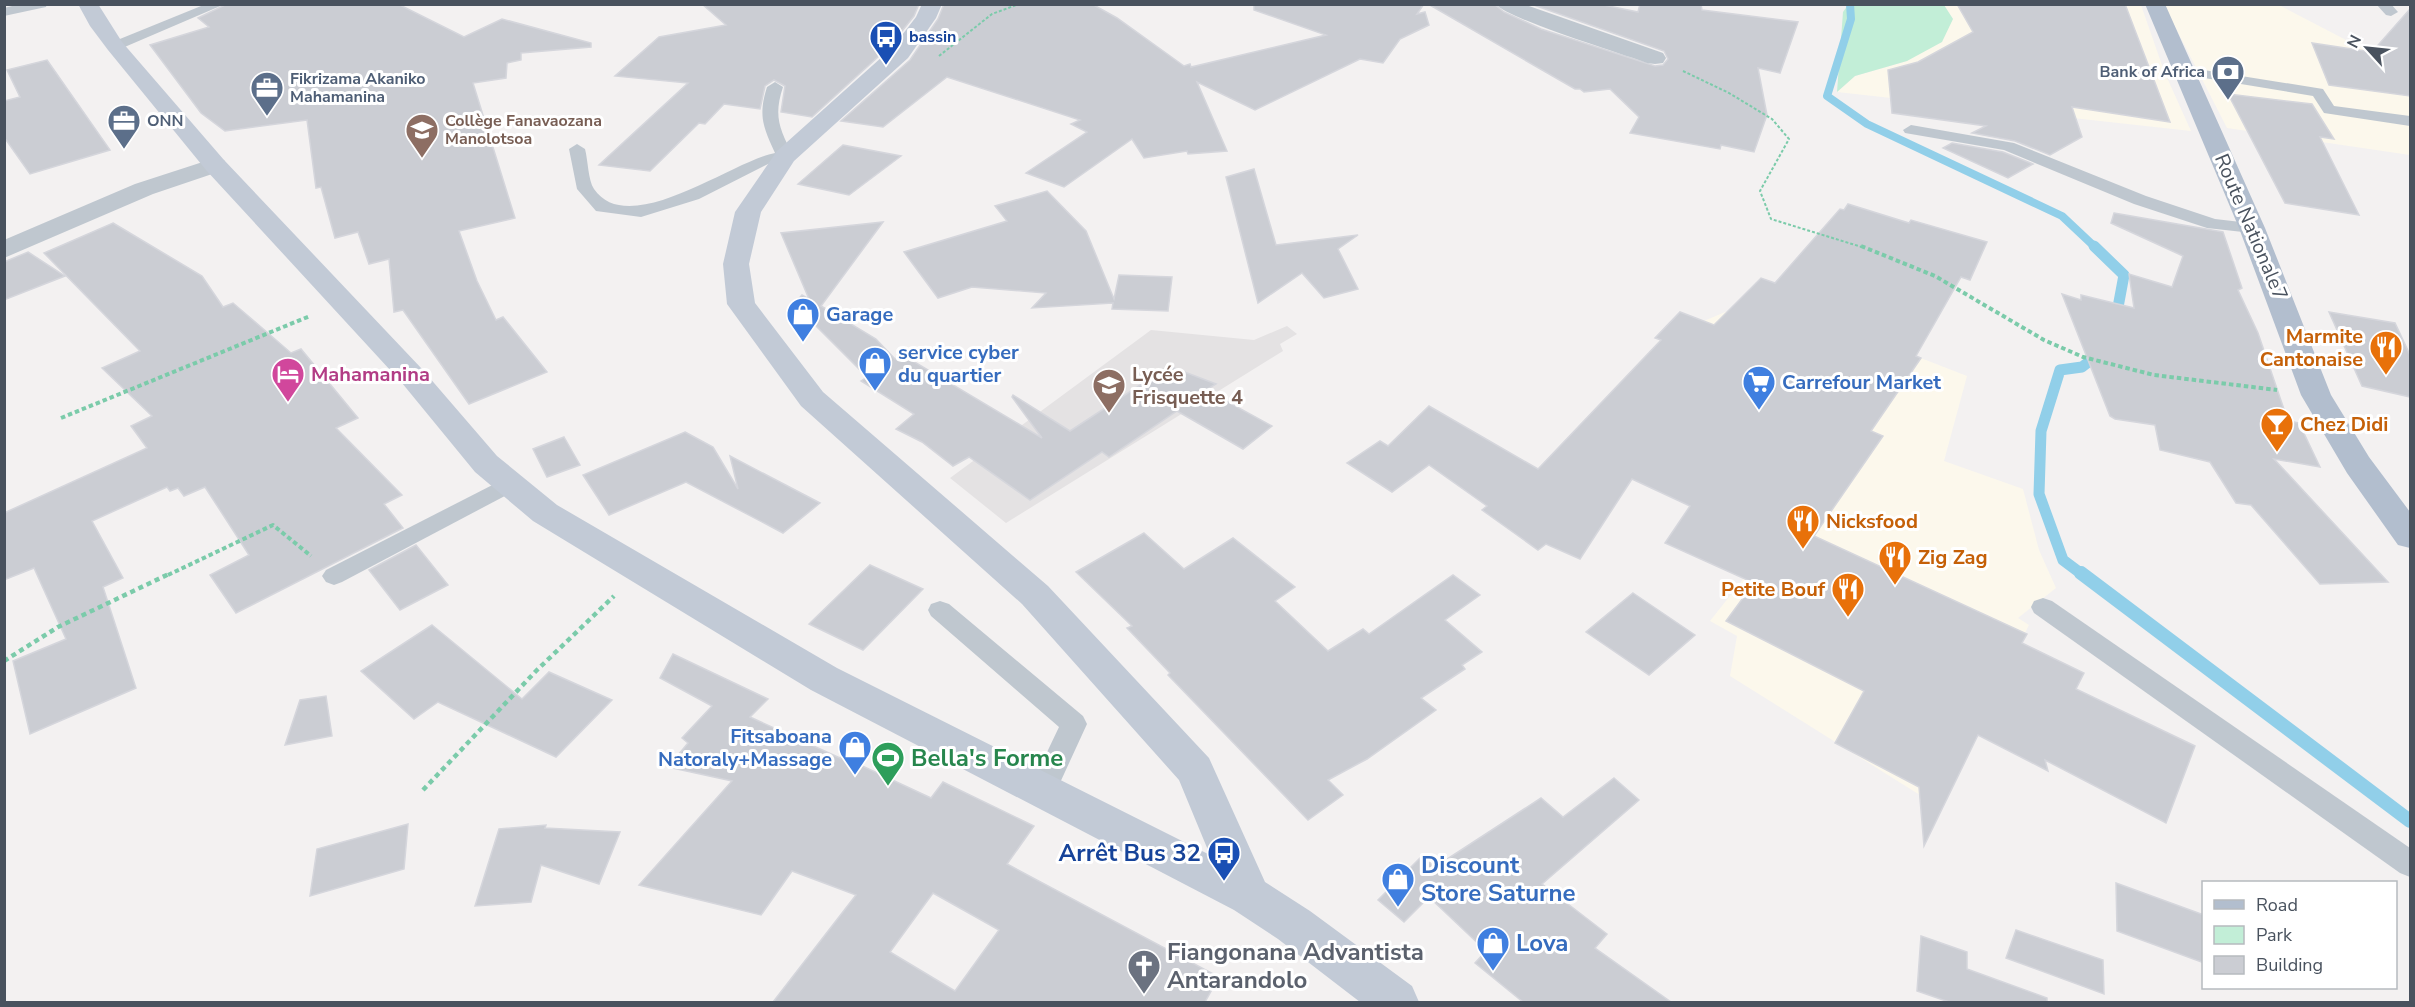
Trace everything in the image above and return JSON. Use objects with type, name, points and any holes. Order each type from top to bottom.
[{"type":"main road","name":"Route Nationale7","points":[[2155,4],[2252,228],[2316,395],[2358,465],[2410,536]]},
{"type":"street","points":[[88,4],[100,26],[115,46],[216,165],[344,301],[486,464],[545,513],[824,679],[1249,896],[1294,925],[1396,1002]]},
{"type":"street","points":[[932,4],[926,18],[900,53],[785,156],[747,212],[736,264],[741,304],[812,399],[1035,595],[1195,770],[1249,896]]},
{"type":"street","points":[[1506,4],[1529,15],[1656,58]]},
{"type":"street","points":[[4,250],[144,189],[216,165]]},
{"type":"lane","points":[[4,12],[41,4]]},
{"type":"lane","points":[[115,46],[219,4]]},
{"type":"lane","points":[[2185,71],[2318,92],[2329,110],[2410,121]]},
{"type":"lane","points":[[577,149],[585,189],[602,207],[641,212],[693,195],[763,160],[785,156],[768,120],[775,87]]},
{"type":"lane","points":[[1911,130],[2008,146],[2140,200],[2213,224],[2252,228]]},
{"type":"lane","points":[[334,576],[510,484]]},
{"type":"lane","points":[[2043,607],[2410,864]]},
{"type":"lane","points":[[940,610],[1074,724],[1042,790]]},
{"type":"path","points":[[1656,58],[1729,93],[1772,119],[1789,139],[1761,191],[1771,219],[1861,244],[1936,277],[2025,331],[2081,357],[2124,370],[2316,395]]},
{"type":"path","points":[[61,417],[204,361],[344,301]]},
{"type":"path","points":[[4,661],[58,627],[273,525],[334,576]]},
{"type":"path","points":[[423,790],[536,671],[641,572]]},
{"type":"shaded area","points":[[1944,5],[2141,5],[2164,71],[2191,131],[1837,92],[1855,76],[1907,61],[1953,19]]},
{"type":"shaded area","points":[[2164,5],[2279,5],[2348,41],[2410,58],[2410,155],[2227,128]]},
{"type":"shaded area","points":[[1744,304],[1859,334],[1967,376],[1944,461],[2023,489],[2039,550],[2056,588],[2018,618],[2029,625],[1939,807],[1730,676],[1737,636],[1710,621],[1771,544],[1628,476],[1635,474],[1565,441],[1660,340],[1655,338],[1680,312],[1704,321]]},
{"type":"shaded area","name":"Lycée Frisquette 4","points":[[1287,326],[1297,334],[1280,344],[1283,351],[1006,523],[950,478],[1151,330],[1254,340]]},
{"type":"green space","points":[[1848,5],[1944,5],[1953,19],[1942,42],[1907,61],[1855,76],[1837,92],[1843,12]]},
{"type":"building","points":[[227,4],[398,4],[464,37],[502,19],[591,43],[591,47],[521,53],[521,60],[507,63],[506,78],[473,83],[515,218],[459,231],[477,281],[496,320],[503,317],[547,372],[469,404],[403,310],[394,312],[389,259],[369,264],[358,232],[335,238],[321,187],[316,188],[307,120],[225,131],[201,113],[150,45],[209,27],[198,18]]},
{"type":"building","points":[[702,4],[919,4],[914,16],[890,46],[812,117],[781,112],[785,86],[774,80],[765,86],[760,109],[724,104],[705,124],[699,123],[650,171],[599,165],[688,83],[615,76],[659,37],[726,25]]},
{"type":"building","points":[[944,4],[1092,4],[1117,18],[1184,66],[1190,64],[1191,67],[1326,35],[1254,10],[1254,4],[1424,4],[1417,14],[1425,12],[1429,25],[1400,39],[1383,63],[1360,59],[1255,110],[1197,82],[1227,151],[1188,154],[1187,151],[1144,158],[1132,139],[1064,187],[1026,173],[1087,132],[1071,124],[1080,120],[947,77],[883,127],[841,121],[910,60],[938,19]]},
{"type":"building","points":[[1428,4],[1494,4],[1504,12],[1541,29],[1655,66],[1663,65],[1668,59],[1664,51],[1531,4],[1599,4],[1638,12],[1640,4],[1701,4],[1702,10],[1798,22],[1780,73],[1758,68],[1767,115],[1754,152],[1721,145],[1720,149],[1630,133],[1639,117],[1610,89],[1584,92],[1575,89]]},
{"type":"building","points":[[1957,4],[2125,4],[2170,122],[2072,107],[2082,137],[2050,155],[2015,141],[1972,133],[1986,126],[1892,113],[1888,70],[1918,62],[1973,32]]},
{"type":"building","points":[[2410,9],[2410,96],[2329,85],[2312,43],[2372,52]]},
{"type":"building","points":[[47,60],[110,150],[30,174],[4,137],[4,101],[20,97],[7,70]]},
{"type":"building","points":[[2228,94],[2312,104],[2334,139],[2320,137],[2359,215],[2285,203]]},
{"type":"building","points":[[1952,143],[2003,152],[2033,164],[2008,178],[1943,148]]},
{"type":"building","points":[[843,145],[901,156],[849,195],[798,184]]},
{"type":"building","points":[[1254,169],[1276,245],[1358,235],[1338,249],[1358,289],[1324,298],[1302,273],[1258,303],[1226,177]]},
{"type":"building","points":[[1047,191],[1086,231],[1114,299],[1119,275],[1172,277],[1168,311],[1112,309],[1113,303],[1032,308],[1046,293],[972,287],[938,298],[904,252],[1007,221],[995,206]]},
{"type":"building","points":[[1848,204],[1909,223],[1911,220],[1987,242],[1970,280],[1961,277],[1916,356],[1921,358],[1871,431],[1883,436],[1814,536],[2027,634],[2022,643],[2084,673],[2076,689],[2195,746],[2166,823],[2045,760],[2048,771],[1978,735],[1924,846],[1919,787],[1835,743],[1864,691],[1726,621],[1754,583],[1665,543],[1690,506],[1632,479],[1580,559],[1546,544],[1538,550],[1482,510],[1487,506],[1429,465],[1392,492],[1347,463],[1380,441],[1388,446],[1429,406],[1538,469],[1661,340],[1655,338],[1680,312],[1714,325],[1761,278],[1775,283],[1840,209],[1844,210]]},
{"type":"building","points":[[2114,213],[2223,232],[2242,288],[2238,290],[2258,333],[2288,421],[2299,423],[2320,467],[2274,459],[2388,582],[2320,584],[2251,505],[2236,503],[2210,462],[2160,450],[2155,425],[2115,419],[2110,416],[2062,294],[2081,300],[2081,295],[2134,308],[2129,274],[2172,287],[2183,256],[2111,223]]},
{"type":"building","points":[[883,222],[821,306],[876,339],[895,359],[903,355],[1042,438],[1012,397],[1013,395],[1070,431],[1169,366],[1216,384],[1206,390],[1272,426],[1243,449],[1177,411],[1109,457],[1102,452],[1030,500],[969,457],[953,466],[922,442],[896,429],[914,414],[861,381],[867,377],[794,304],[802,295],[809,299],[781,233]]},
{"type":"building","points":[[113,223],[202,276],[223,307],[233,303],[291,353],[301,349],[358,418],[336,428],[402,495],[384,504],[403,528],[236,613],[210,575],[249,555],[205,487],[184,496],[178,488],[170,491],[167,487],[92,521],[123,578],[103,587],[136,688],[30,734],[13,661],[66,639],[34,568],[4,580],[4,513],[147,448],[131,426],[152,416],[102,368],[140,351],[44,253]]},
{"type":"building","points":[[28,252],[65,276],[4,300],[4,262]]},
{"type":"building","points":[[2329,312],[2395,323],[2410,355],[2410,397],[2362,386]]},
{"type":"building","points":[[685,432],[713,447],[738,489],[730,456],[820,503],[783,533],[686,482],[609,515],[583,475]]},
{"type":"building","points":[[564,437],[580,465],[547,477],[533,449]]},
{"type":"building","points":[[1144,533],[1184,569],[1233,538],[1295,587],[1275,601],[1328,651],[1363,629],[1369,634],[1453,575],[1480,595],[1445,620],[1482,652],[1462,665],[1465,669],[1421,698],[1436,710],[1367,759],[1328,780],[1343,795],[1308,820],[1168,675],[1170,673],[1127,628],[1132,626],[1076,572]]},
{"type":"building","points":[[416,545],[448,585],[400,610],[369,570]]},
{"type":"building","points":[[870,565],[923,589],[863,650],[809,624]]},
{"type":"building","points":[[1633,593],[1695,635],[1649,675],[1586,632]]},
{"type":"building","points":[[432,625],[522,699],[549,672],[612,700],[556,757],[438,702],[414,719],[361,671]]},
{"type":"building","points":[[673,654],[768,699],[750,717],[931,798],[943,782],[1034,826],[1007,864],[1219,977],[1205,1002],[773,1002],[856,895],[792,871],[761,915],[639,885],[732,781],[668,767],[688,743],[682,738],[712,706],[660,678]],"holes":[[[933,893],[999,930],[955,991],[890,952]]]},
{"type":"building","points":[[326,696],[332,736],[285,745],[300,700]]},
{"type":"building","points":[[1614,778],[1639,800],[1542,884],[1607,934],[1595,948],[1671,1002],[1523,1002],[1475,963],[1486,951],[1429,897],[1404,922],[1378,900],[1422,856],[1435,867],[1541,798],[1563,817]]},
{"type":"building","points":[[408,824],[404,869],[310,896],[317,849]]},
{"type":"building","points":[[546,825],[545,828],[620,832],[599,884],[541,865],[531,902],[475,906],[499,829]]},
{"type":"building","points":[[2116,883],[2202,914],[2202,962],[2117,931]]},
{"type":"building","points":[[2016,930],[2103,960],[2104,994],[2006,958]]},
{"type":"building","points":[[1921,936],[1967,952],[1967,969],[2047,998],[2047,1002],[1949,1002],[1917,991]]},
{"type":"waterway","points":[[1850,4],[1851,19],[1827,96],[1867,124],[2062,216],[2096,248]]},
{"type":"waterway","points":[[2094,246],[2124,275],[2116,318]]},
{"type":"waterway","points":[[2083,575],[2063,560],[2039,494],[2041,431],[2060,370],[2082,367],[2100,353]]},
{"type":"waterway","points":[[2081,573],[2410,821]]},
{"type":"place","name":"bassin","points":[[886,66]]},
{"type":"place","name":"Bank of Africa","points":[[2228,101]]},
{"type":"place","name":"Fikrizama Akaniko Mahamanina","points":[[267,117]]},
{"type":"place","name":"ONN","points":[[124,150]]},
{"type":"place","name":"Collège Fanavaozana Manolotsoa","points":[[422,159]]},
{"type":"place","name":"Garage","points":[[803,343]]},
{"type":"place","name":"Marmite Cantonaise","points":[[2386,376]]},
{"type":"place","name":"service cyber du quartier","points":[[875,392]]},
{"type":"place","name":"Mahamanina","points":[[288,403]]},
{"type":"place","name":"Carrefour Market","points":[[1759,411]]},
{"type":"place","name":"Lycée Frisquette 4","points":[[1109,414]]},
{"type":"place","name":"Chez Didi","points":[[2277,453]]},
{"type":"place","name":"Nicksfood","points":[[1803,550]]},
{"type":"place","name":"Zig Zag","points":[[1895,586]]},
{"type":"place","name":"Petite Bouf","points":[[1848,618]]},
{"type":"place","name":"Fitsaboana Natoraly+Massage","points":[[855,776]]},
{"type":"place","name":"Bella's Forme","points":[[888,787]]},
{"type":"place","name":"Arrêt Bus 32","points":[[1224,882]]},
{"type":"place","name":"Discount Store Saturne","points":[[1398,908]]},
{"type":"place","name":"Lova","points":[[1493,972]]},
{"type":"place","name":"Fiangonana Advantista Antarandolo","points":[[1144,995]]}]
